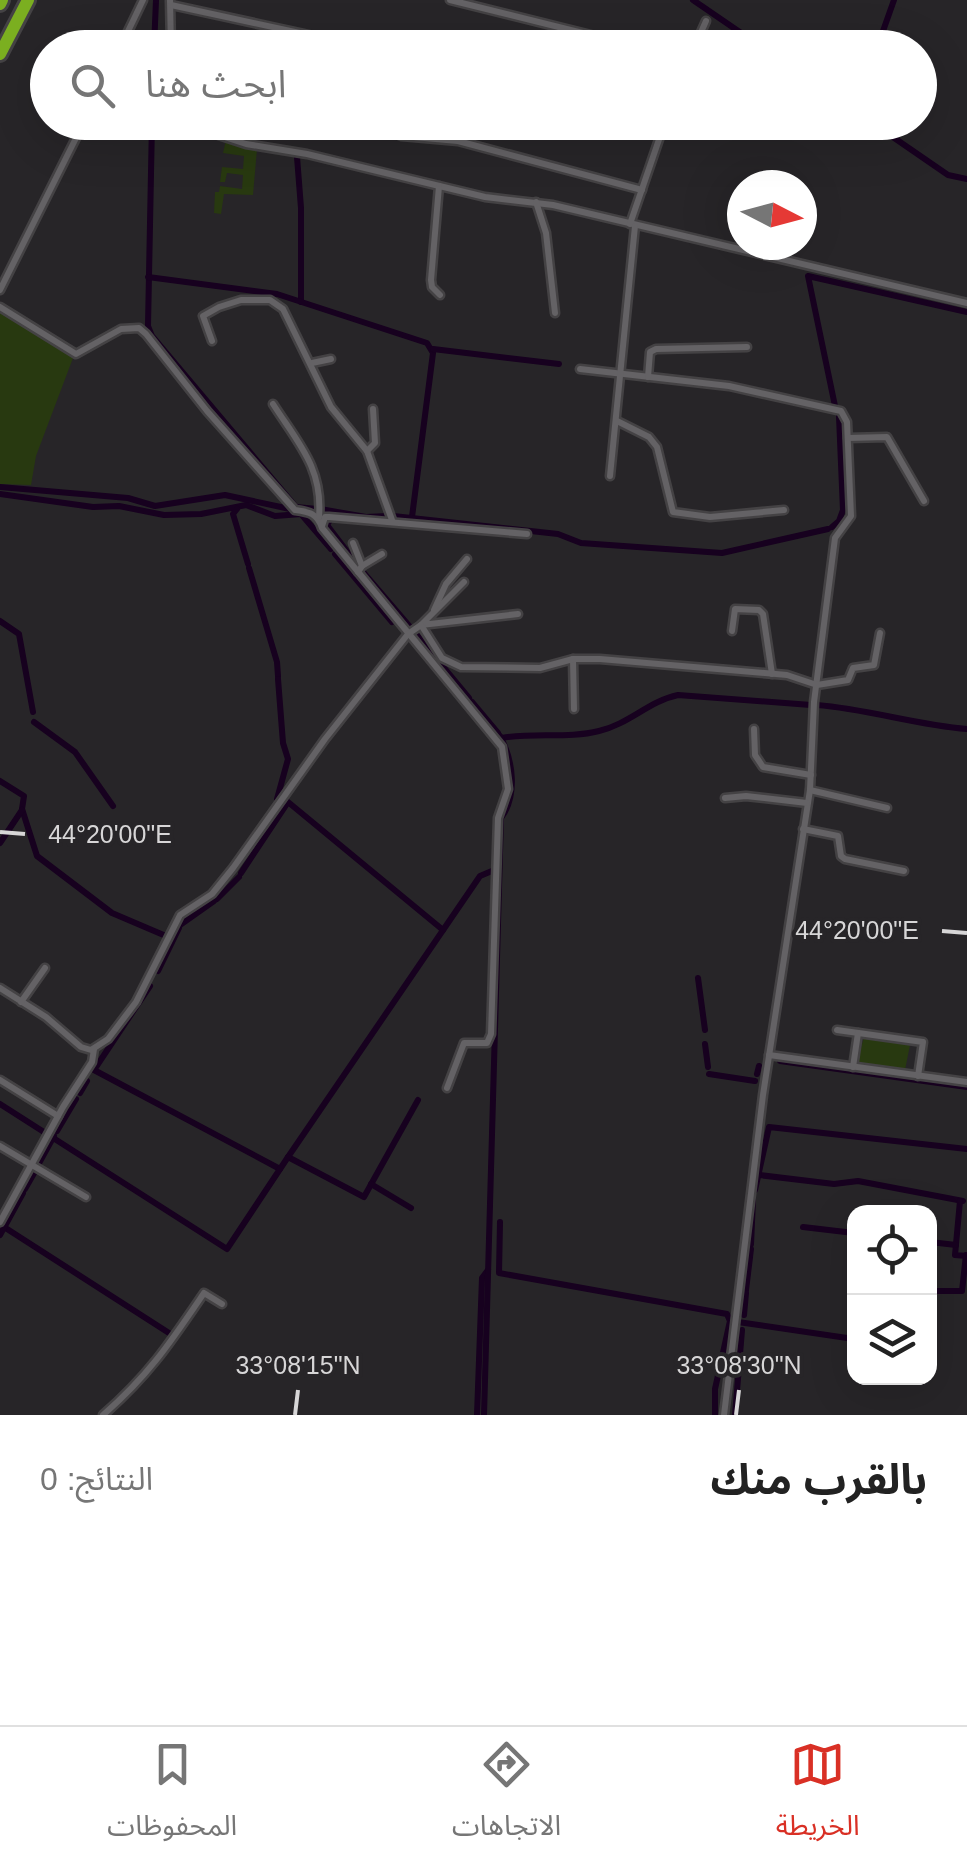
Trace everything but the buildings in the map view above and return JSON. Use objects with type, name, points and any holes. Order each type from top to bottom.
[{"type":"highway","points":[[0,54],[28,0]]},
{"type":"street","points":[[129,30],[143,0]]},
{"type":"street","points":[[450,0],[571,30]]},
{"type":"street","points":[[171,30],[170,3],[288,30]]},
{"type":"street","points":[[702,30],[706,21]]},
{"type":"street","points":[[0,290],[75,140]]},
{"type":"street","points":[[234,140],[485,197],[536,202],[967,303]]},
{"type":"street","points":[[447,140],[642,190]]},
{"type":"street","points":[[610,476],[622,375],[632,225],[659,140]]},
{"type":"street","points":[[439,186],[431,280],[432,288],[440,294]]},
{"type":"street","points":[[536,202],[546,233],[555,312]]},
{"type":"street","points":[[212,340],[203,316],[218,307],[240,300],[270,300],[283,309],[331,408],[367,451],[392,520]]},
{"type":"street","points":[[0,307],[67,352],[76,354],[121,329],[140,328],[294,510],[318,518]]},
{"type":"street","points":[[648,378],[650,352],[656,350],[747,347]]},
{"type":"street","points":[[312,364],[332,359]]},
{"type":"street","points":[[580,370],[730,386],[841,411],[847,422],[851,516],[835,538],[810,790],[769,1055],[724,1415]]},
{"type":"street","points":[[272,404],[314,468],[320,488],[318,518],[322,528],[360,569],[408,634],[496,738],[505,755],[508,789],[498,818],[492,1034],[487,1043],[467,1042],[461,1046],[448,1088]]},
{"type":"street","points":[[367,451],[376,444],[373,409]]},
{"type":"street","points":[[617,421],[649,437],[657,447],[673,512],[710,517],[784,510]]},
{"type":"street","points":[[848,438],[887,436],[924,502]]},
{"type":"street","points":[[322,528],[329,517],[527,534]]},
{"type":"street","points":[[353,543],[360,569]]},
{"type":"street","points":[[360,569],[382,554]]},
{"type":"street","points":[[431,616],[446,584],[467,559]]},
{"type":"street","points":[[0,988],[81,1047],[94,1049],[108,1040],[136,1002],[180,914],[212,894],[325,739],[408,634],[464,582]]},
{"type":"street","points":[[732,631],[735,610],[759,610],[763,614],[772,674]]},
{"type":"street","points":[[421,626],[518,614]]},
{"type":"street","points":[[421,626],[442,658],[461,667],[540,668],[573,660],[600,659],[787,675],[818,685],[848,680],[853,668],[874,665],[880,632]]},
{"type":"street","points":[[573,660],[574,709]]},
{"type":"street","points":[[754,729],[755,756],[763,767],[811,775]]},
{"type":"street","points":[[810,790],[887,808]]},
{"type":"street","points":[[724,798],[746,796],[808,803]]},
{"type":"street","points":[[804,828],[838,836],[845,859],[904,870]]},
{"type":"street","points":[[21,1002],[45,968]]},
{"type":"street","points":[[837,1030],[923,1042],[918,1076]]},
{"type":"street","points":[[853,1066],[858,1033]]},
{"type":"street","points":[[0,1222],[92,1062],[94,1049]]},
{"type":"street","points":[[769,1055],[967,1082]]},
{"type":"street","points":[[0,1080],[58,1116]]},
{"type":"street","points":[[0,1146],[86,1198]]},
{"type":"street","points":[[103,1415],[156,1365],[204,1293],[222,1304]]},
{"type":"green space","points":[[226,140],[257,149],[253,195],[224,194],[221,214],[214,213],[215,192],[219,192],[220,186],[242,189],[243,175],[227,173],[225,182],[220,182],[222,167],[243,169],[244,156],[223,153]]},
{"type":"green space","points":[[0,311],[73,358],[36,456],[31,485],[0,484]]},
{"type":"green space","points":[[864,1037],[910,1045],[905,1070],[857,1063]]},
{"type":"waterway","points":[[155,30],[156,0]]},
{"type":"waterway","points":[[693,0],[737,30]]},
{"type":"waterway","points":[[883,30],[894,0]]},
{"type":"waterway","points":[[152,140],[148,326],[152,336],[296,507],[317,509]]},
{"type":"waterway","points":[[897,140],[948,175],[967,179]]},
{"type":"waterway","points":[[297,157],[301,302]]},
{"type":"waterway","points":[[835,406],[808,276],[967,312]]},
{"type":"waterway","points":[[148,277],[277,294],[427,343],[433,353],[412,517]]},
{"type":"waterway","points":[[433,349],[559,364]]},
{"type":"waterway","points":[[832,527],[843,510],[839,416]]},
{"type":"waterway","points":[[0,487],[128,498],[155,506],[225,495],[290,509]]},
{"type":"waterway","points":[[0,494],[93,507],[119,506],[164,515],[201,514],[246,505],[275,516],[301,514],[331,549]]},
{"type":"waterway","points":[[237,509],[233,514],[248,564]]},
{"type":"waterway","points":[[320,509],[366,517],[388,516]]},
{"type":"waterway","points":[[393,516],[558,534],[581,543],[722,553],[828,529]]},
{"type":"waterway","points":[[330,520],[327,525],[359,567]]},
{"type":"waterway","points":[[335,554],[392,622]]},
{"type":"waterway","points":[[249,568],[278,676]]},
{"type":"waterway","points":[[363,572],[411,628]]},
{"type":"waterway","points":[[0,621],[19,634],[33,712]]},
{"type":"waterway","points":[[415,633],[469,698]]},
{"type":"waterway","points":[[277,799],[288,759],[278,679]]},
{"type":"waterway","points":[[502,738],[599,731],[678,695],[811,705]]},
{"type":"waterway","points":[[472,702],[498,733]]},
{"type":"waterway","points":[[817,705],[967,729]]},
{"type":"waterway","points":[[34,722],[75,752],[113,806]]},
{"type":"waterway","points":[[484,1415],[501,818],[512,788],[511,766],[500,736]]},
{"type":"waterway","points":[[0,781],[24,796],[22,809],[37,856],[112,913],[173,939]]},
{"type":"waterway","points":[[241,873],[288,802],[443,930]]},
{"type":"waterway","points":[[0,843],[22,810]]},
{"type":"waterway","points":[[418,1100],[364,1197],[288,1157],[480,876],[499,868]]},
{"type":"waterway","points":[[217,899],[239,877]]},
{"type":"waterway","points":[[180,925],[214,901]]},
{"type":"waterway","points":[[158,971],[179,928]]},
{"type":"waterway","points":[[698,978],[705,1030]]},
{"type":"waterway","points":[[150,986],[94,1070],[280,1169]]},
{"type":"waterway","points":[[705,1044],[708,1067]]},
{"type":"waterway","points":[[780,1061],[967,1087]]},
{"type":"waterway","points":[[757,1074],[759,1066]]},
{"type":"waterway","points":[[709,1074],[755,1081]]},
{"type":"waterway","points":[[80,1093],[87,1081]]},
{"type":"waterway","points":[[57,1131],[76,1099]]},
{"type":"waterway","points":[[0,1104],[227,1249],[288,1157]]},
{"type":"waterway","points":[[755,1190],[769,1127],[967,1149]]},
{"type":"waterway","points":[[38,1165],[54,1136]]},
{"type":"waterway","points":[[25,1189],[37,1168]]},
{"type":"waterway","points":[[759,1175],[834,1184],[858,1181],[963,1201]]},
{"type":"waterway","points":[[371,1184],[411,1208]]},
{"type":"waterway","points":[[0,1235],[23,1193]]},
{"type":"waterway","points":[[751,1244],[753,1199]]},
{"type":"waterway","points":[[960,1201],[955,1255],[967,1256]]},
{"type":"waterway","points":[[500,1222],[499,1273],[727,1314],[730,1321],[715,1389],[715,1415]]},
{"type":"waterway","points":[[4,1227],[169,1333]]},
{"type":"waterway","points":[[803,1227],[847,1232]]},
{"type":"waterway","points":[[937,1243],[956,1245]]},
{"type":"waterway","points":[[746,1290],[751,1249]]},
{"type":"waterway","points":[[937,1291],[962,1291],[966,1255]]},
{"type":"waterway","points":[[477,1415],[482,1278],[488,1270]]},
{"type":"waterway","points":[[744,1315],[746,1293]]},
{"type":"waterway","points":[[731,1321],[847,1338]]},
{"type":"waterway","points":[[735,1415],[742,1330]]}]
